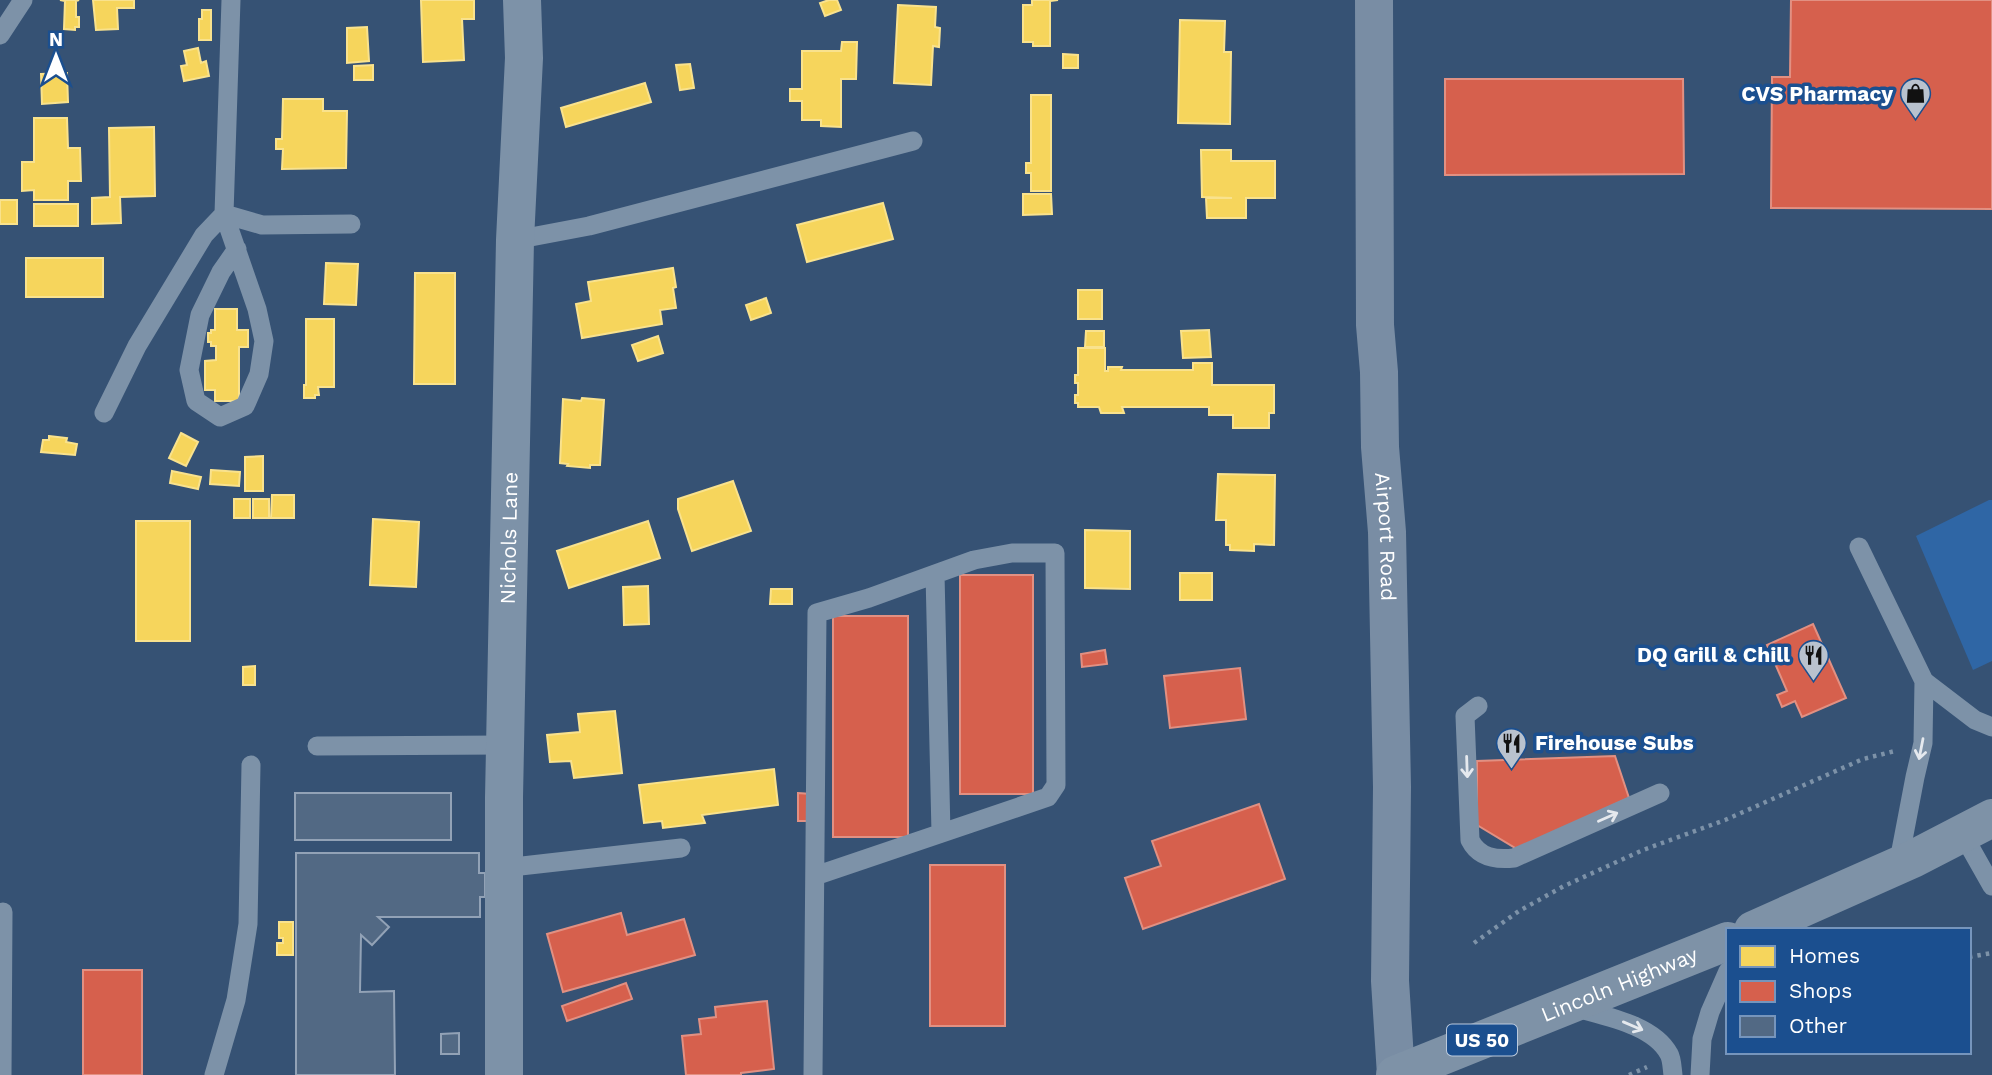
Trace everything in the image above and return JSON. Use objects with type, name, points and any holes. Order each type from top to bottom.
[{"type":"highway","points":[[1758,928],[1898,866],[1977,825]]},
{"type":"highway","name":"Lincoln Highway","points":[[1396,1075],[1726,942]]},
{"type":"street","name":"Nichols Lane","points":[[504,1075],[505,745],[516,240],[524,58],[522,0]]},
{"type":"street","name":"Airport Road","points":[[1374,0],[1375,326],[1387,532],[1392,786],[1390,981],[1396,1075]]},
{"type":"lane","points":[[0,35],[23,0]]},
{"type":"lane","points":[[231,0],[224,214],[237,249],[257,309],[264,341],[259,374],[245,406],[220,417],[195,401],[189,370],[200,315],[221,272],[237,249]]},
{"type":"lane","points":[[516,240],[589,226],[913,141]]},
{"type":"lane","points":[[224,214],[262,225],[351,224]]},
{"type":"lane","points":[[104,413],[138,346],[204,235],[224,214]]},
{"type":"lane","points":[[1859,547],[1924,681],[1975,720],[1992,727]]},
{"type":"lane","points":[[813,1075],[817,613],[869,598],[974,560],[1012,553],[1055,553],[1056,785],[1048,797],[815,876]]},
{"type":"lane","points":[[935,574],[941,834]]},
{"type":"lane","points":[[1898,866],[1923,743],[1924,681]]},
{"type":"lane","points":[[1478,706],[1465,716],[1470,840],[1474,848],[1483,855],[1493,859],[1514,858],[1660,793]]},
{"type":"lane","points":[[317,746],[505,745]]},
{"type":"lane","points":[[214,1075],[236,1000],[248,924],[251,765]]},
{"type":"lane","points":[[1977,825],[1992,886]]},
{"type":"lane","points":[[504,868],[681,848]]},
{"type":"lane","points":[[2,1075],[3,912]]},
{"type":"lane","points":[[1700,1075],[1702,1039],[1726,976]]},
{"type":"lane","points":[[1569,1006],[1625,1022],[1648,1033],[1671,1055],[1673,1075]]},
{"type":"path","points":[[1474,943],[1519,911],[1564,886],[1643,850],[1724,820],[1863,759],[1923,743]]},
{"type":"path","points":[[1971,957],[1992,953]]},
{"type":"shaded area","points":[[1992,500],[1992,661],[1973,670],[1916,536]]},
{"type":"building: Homes","points":[[60,0],[79,0],[76,1],[76,17],[79,17],[79,27],[75,27],[75,30],[64,29],[65,1]]},
{"type":"building: Homes","points":[[93,0],[134,0],[134,8],[117,8],[118,29],[96,30]]},
{"type":"building: Homes","points":[[421,0],[474,0],[474,19],[462,19],[464,60],[423,62]]},
{"type":"building: Homes","points":[[837,0],[841,10],[825,16],[820,3]]},
{"type":"building: Homes","points":[[1032,0],[1058,0],[1050,1],[1050,46],[1033,46],[1033,42],[1023,42],[1023,5],[1032,5]]},
{"type":"building: Homes","points":[[898,5],[936,7],[935,27],[940,28],[939,47],[933,46],[931,85],[894,83]]},
{"type":"building: Homes","points":[[202,10],[211,10],[211,40],[199,40]]},
{"type":"building: Homes","points":[[1180,20],[1225,21],[1224,52],[1231,52],[1230,124],[1178,123]]},
{"type":"building: Homes","points":[[367,27],[369,61],[347,63],[347,28]]},
{"type":"building: Homes","points":[[842,42],[857,42],[856,79],[841,79],[841,127],[821,126],[821,120],[802,120],[802,101],[790,101],[790,89],[802,89],[802,51],[841,51]]},
{"type":"building: Homes","points":[[198,48],[201,63],[206,61],[209,76],[184,81],[181,66],[187,65],[184,51]]},
{"type":"building: Homes","points":[[1063,54],[1078,55],[1078,68],[1063,68]]},
{"type":"building: Homes","points":[[690,64],[694,88],[680,90],[676,65]]},
{"type":"building: Homes","points":[[373,65],[373,80],[354,80],[354,66]]},
{"type":"building: Homes","points":[[67,73],[68,102],[42,104],[41,74]]},
{"type":"building: Homes","points":[[645,83],[651,102],[566,127],[561,108]]},
{"type":"building: Homes","points":[[1031,95],[1051,95],[1051,191],[1031,191],[1031,173],[1026,173],[1026,163],[1031,163]]},
{"type":"building: Homes","points":[[283,99],[323,99],[323,111],[347,111],[346,168],[282,169],[283,149],[276,149],[276,139],[282,139]]},
{"type":"building: Homes","points":[[34,118],[67,118],[68,148],[80,148],[81,181],[68,181],[68,200],[34,200],[34,190],[22,191],[22,162],[34,162]]},
{"type":"building: Homes","points":[[154,127],[155,196],[120,197],[121,223],[92,224],[92,198],[110,197],[109,128]]},
{"type":"building: Homes","points":[[1201,150],[1231,150],[1231,161],[1275,161],[1275,198],[1246,198],[1246,218],[1207,218],[1206,198],[1232,198],[1202,197]]},
{"type":"building: Homes","points":[[1023,194],[1051,194],[1052,214],[1023,215]]},
{"type":"building: Homes","points":[[0,200],[17,200],[17,224],[0,224]]},
{"type":"building: Homes","points":[[883,203],[893,239],[807,262],[797,225]]},
{"type":"building: Homes","points":[[34,204],[78,204],[78,226],[34,226]]},
{"type":"building: Homes","points":[[26,258],[103,258],[103,297],[26,297]]},
{"type":"building: Homes","points":[[326,263],[358,264],[356,305],[324,304]]},
{"type":"building: Homes","points":[[673,268],[676,308],[660,310],[662,324],[582,338],[576,304],[591,301],[588,282]]},
{"type":"building: Homes","points":[[415,273],[455,273],[455,384],[414,384]]},
{"type":"building: Homes","points":[[1078,290],[1102,290],[1102,319],[1078,319]]},
{"type":"building: Homes","points":[[766,298],[771,313],[751,320],[746,305]]},
{"type":"building: Homes","points":[[215,309],[237,309],[237,330],[248,330],[248,347],[239,347],[239,401],[215,401],[215,390],[205,390],[205,361],[216,360],[216,346],[211,346],[211,342],[208,342],[208,333],[215,330]]},
{"type":"building: Homes","points":[[306,319],[334,319],[334,387],[318,387],[319,395],[315,395],[315,398],[304,398]]},
{"type":"building: Homes","points":[[1209,330],[1211,357],[1183,358],[1181,331]]},
{"type":"building: Homes","points":[[1086,331],[1104,331],[1104,347],[1085,347]]},
{"type":"building: Homes","points":[[658,336],[663,353],[638,361],[632,345]]},
{"type":"building: Homes","points":[[1078,348],[1105,348],[1105,371],[1108,371],[1108,367],[1122,367],[1121,370],[1193,370],[1193,363],[1212,363],[1212,385],[1274,385],[1274,413],[1269,413],[1269,428],[1233,428],[1233,415],[1209,415],[1209,407],[1122,407],[1124,413],[1101,413],[1099,407],[1078,407],[1078,403],[1075,403],[1078,383],[1075,383],[1075,375],[1078,375]]},
{"type":"building: Homes","points":[[582,398],[604,400],[600,465],[590,465],[590,468],[560,463],[563,399],[581,401]]},
{"type":"building: Homes","points":[[181,433],[198,442],[186,466],[169,458]]},
{"type":"building: Homes","points":[[49,436],[67,438],[66,442],[77,444],[75,455],[41,452],[43,440],[49,440]]},
{"type":"building: Homes","points":[[263,456],[263,491],[245,491],[245,457]]},
{"type":"building: Homes","points":[[211,470],[240,472],[239,486],[210,484]]},
{"type":"building: Homes","points":[[172,471],[201,477],[198,489],[170,483]]},
{"type":"building: Homes","points":[[1218,474],[1275,475],[1274,545],[1254,544],[1254,551],[1230,550],[1230,545],[1226,545],[1226,520],[1216,520]]},
{"type":"building: Homes","points":[[733,481],[751,531],[692,551],[678,509],[678,499]]},
{"type":"building: Homes","points":[[272,495],[294,495],[294,518],[271,518]]},
{"type":"building: Homes","points":[[234,499],[250,499],[250,518],[234,518]]},
{"type":"building: Homes","points":[[253,499],[269,499],[269,518],[253,518]]},
{"type":"building: Homes","points":[[373,519],[419,522],[416,587],[370,585]]},
{"type":"building: Homes","points":[[136,521],[190,521],[190,641],[136,641]]},
{"type":"building: Homes","points":[[648,521],[660,558],[569,588],[557,551]]},
{"type":"building: Homes","points":[[1085,530],[1130,531],[1130,589],[1085,588]]},
{"type":"building: Homes","points":[[1180,573],[1212,573],[1212,600],[1180,600]]},
{"type":"building: Homes","points":[[648,586],[649,624],[624,625],[623,587]]},
{"type":"building: Homes","points":[[771,589],[792,589],[792,604],[770,604]]},
{"type":"building: Homes","points":[[255,666],[255,685],[243,685],[243,667]]},
{"type":"building: Homes","points":[[615,711],[622,773],[574,778],[571,761],[550,762],[547,735],[580,732],[578,714]]},
{"type":"building: Homes","points":[[774,769],[778,805],[702,815],[705,823],[663,828],[662,821],[644,823],[639,785]]},
{"type":"building: Homes","points":[[279,922],[293,922],[293,955],[277,955],[277,943],[283,943],[283,938],[279,938]]},
{"type":"building: Shops","points":[[1791,0],[1992,0],[1992,209],[1771,208],[1772,77],[1790,77]]},
{"type":"building: Shops","points":[[1445,79],[1683,79],[1684,174],[1445,175]]},
{"type":"building: Shops","points":[[960,575],[1033,575],[1033,794],[960,794]]},
{"type":"building: Shops","points":[[833,616],[908,616],[908,837],[833,837]]},
{"type":"building: Shops","points":[[1813,624],[1846,698],[1802,717],[1795,701],[1782,707],[1777,695],[1787,691],[1767,645]]},
{"type":"building: Shops","points":[[1105,650],[1107,664],[1082,667],[1081,654]]},
{"type":"building: Shops","points":[[1240,668],[1246,719],[1170,728],[1164,676]]},
{"type":"building: Shops","points":[[1615,756],[1629,798],[1517,849],[1477,825],[1477,761]]},
{"type":"building: Shops","points":[[798,793],[811,794],[810,821],[798,821]]},
{"type":"building: Shops","points":[[1259,804],[1285,879],[1143,929],[1125,878],[1161,866],[1152,841]]},
{"type":"building: Shops","points":[[930,865],[1005,865],[1005,1026],[930,1026]]},
{"type":"building: Shops","points":[[621,913],[627,935],[684,919],[695,955],[563,992],[547,934]]},
{"type":"building: Shops","points":[[83,970],[142,970],[142,1075],[83,1075]]},
{"type":"building: Shops","points":[[626,983],[632,999],[567,1021],[562,1006]]},
{"type":"building: Shops","points":[[767,1001],[774,1069],[741,1075],[686,1075],[682,1036],[701,1034],[699,1019],[716,1017],[715,1007]]},
{"type":"building: Other","points":[[295,793],[451,793],[451,840],[295,840]]},
{"type":"building: Other","points":[[296,853],[479,853],[479,873],[485,873],[485,897],[480,897],[480,917],[378,917],[389,927],[372,945],[361,935],[360,992],[394,991],[395,1075],[296,1075]]},
{"type":"building: Other","points":[[459,1033],[459,1054],[441,1054],[441,1034]]},
{"type":"place","name":"CVS Pharmacy","points":[[1916,121]]},
{"type":"place","name":"DQ Grill & Chill","points":[[1813,682]]},
{"type":"place","name":"Firehouse Subs","points":[[1512,770]]}]
